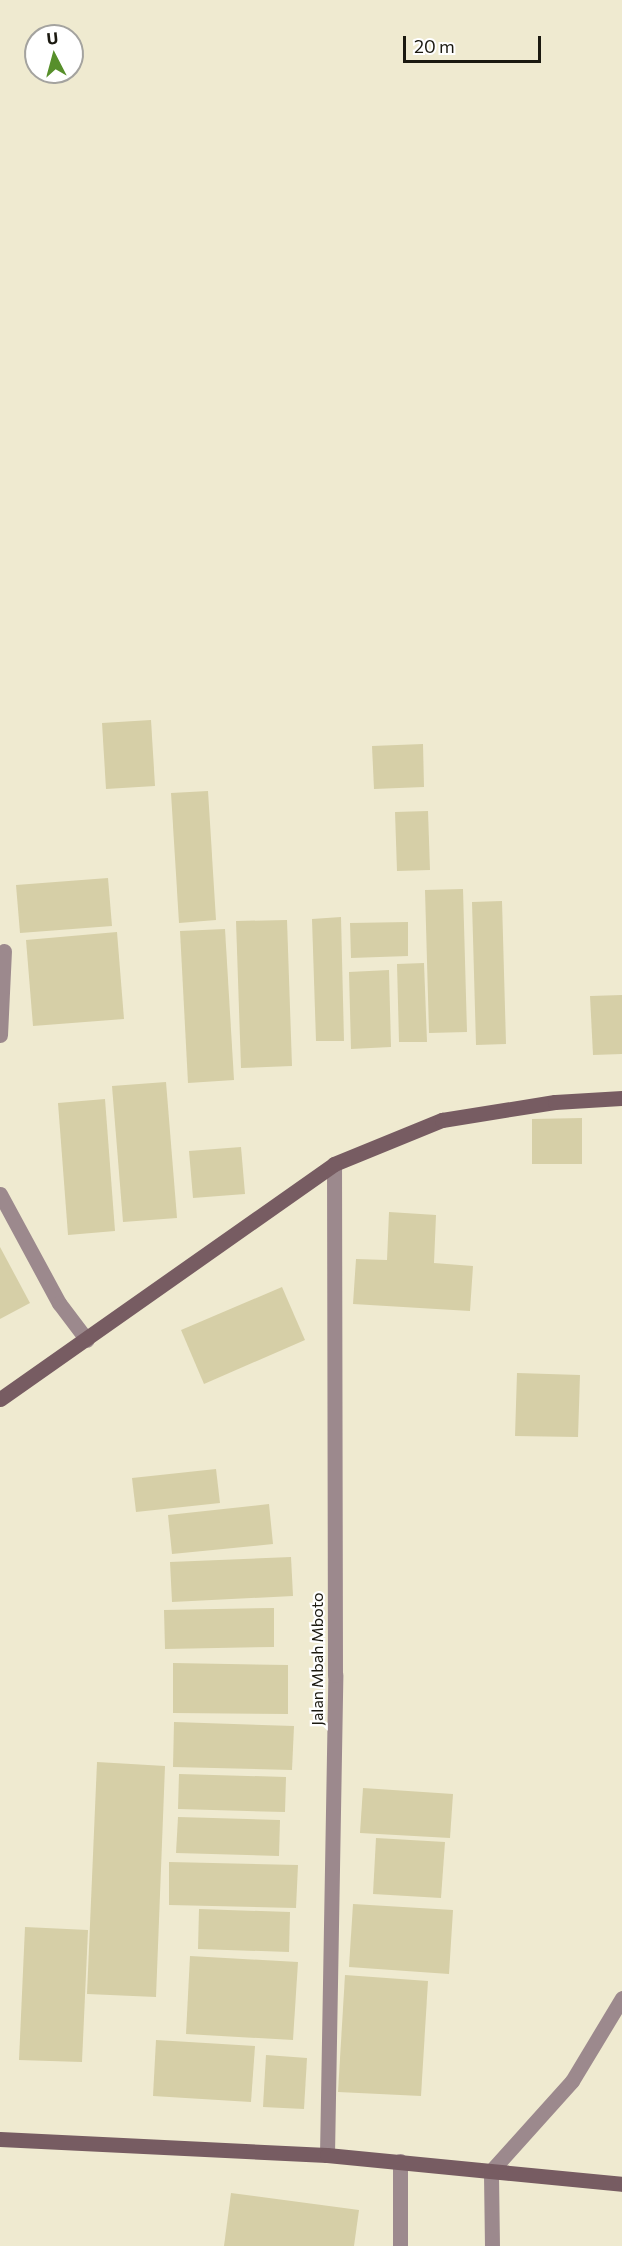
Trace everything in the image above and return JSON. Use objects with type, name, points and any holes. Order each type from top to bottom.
[{"type":"street","points":[[0,1035],[4,951]]},
{"type":"street","points":[[0,1399],[87,1340],[334,1164],[442,1120],[544,1103],[622,1098]]},
{"type":"street","name":"Jalan Mbah Mboto","points":[[327,2155],[335,1675],[334,1164]]},
{"type":"street","points":[[0,1194],[59,1303],[87,1340]]},
{"type":"street","points":[[492,2246],[491,2171],[572,2081],[622,1998]]},
{"type":"street","points":[[0,2139],[327,2155],[622,2184]]},
{"type":"street","points":[[400,2161],[400,2246]]},
{"type":"building","points":[[151,720],[155,786],[106,789],[102,723]]},
{"type":"building","points":[[423,744],[424,787],[374,789],[372,746]]},
{"type":"building","points":[[208,791],[216,920],[179,923],[171,793]]},
{"type":"building","points":[[428,811],[430,870],[397,871],[395,812]]},
{"type":"building","points":[[108,878],[112,926],[20,933],[16,885]]},
{"type":"building","points":[[463,889],[467,1032],[429,1033],[425,890]]},
{"type":"building","points":[[502,901],[506,1044],[476,1045],[472,902]]},
{"type":"building","points":[[341,917],[344,1041],[316,1041],[312,919]]},
{"type":"building","points":[[287,920],[292,1066],[241,1068],[236,921]]},
{"type":"building","points":[[408,922],[408,956],[351,958],[350,923]]},
{"type":"building","points":[[225,929],[234,1080],[188,1083],[180,931]]},
{"type":"building","points":[[117,932],[124,1019],[33,1026],[26,940]]},
{"type":"building","points":[[424,963],[427,1042],[399,1042],[397,964]]},
{"type":"building","points":[[389,970],[391,1047],[351,1049],[349,972]]},
{"type":"building","points":[[622,995],[622,1054],[593,1055],[590,996]]},
{"type":"building","points":[[166,1082],[177,1218],[123,1222],[112,1086]]},
{"type":"building","points":[[105,1099],[115,1231],[68,1235],[58,1103]]},
{"type":"building","points":[[582,1118],[582,1164],[532,1164],[532,1119]]},
{"type":"building","points":[[241,1147],[245,1194],[193,1198],[189,1151]]},
{"type":"building","points":[[389,1212],[436,1215],[434,1263],[473,1266],[470,1311],[353,1304],[356,1259],[387,1260]]},
{"type":"building","points":[[0,1247],[30,1303],[0,1319]]},
{"type":"building","points":[[282,1287],[305,1340],[204,1384],[181,1330]]},
{"type":"building","points":[[517,1373],[580,1375],[578,1437],[515,1436]]},
{"type":"building","points":[[216,1469],[220,1503],[136,1512],[132,1478]]},
{"type":"building","points":[[269,1504],[273,1544],[172,1554],[168,1515]]},
{"type":"building","points":[[291,1557],[293,1596],[172,1602],[170,1562]]},
{"type":"building","points":[[274,1608],[274,1647],[165,1649],[164,1610]]},
{"type":"building","points":[[173,1663],[288,1665],[288,1714],[173,1713]]},
{"type":"building","points":[[174,1722],[294,1726],[292,1770],[173,1767]]},
{"type":"building","points":[[97,1762],[165,1766],[156,1997],[87,1994]]},
{"type":"building","points":[[179,1774],[286,1777],[285,1812],[178,1809]]},
{"type":"building","points":[[363,1788],[453,1794],[450,1838],[360,1833]]},
{"type":"building","points":[[178,1817],[280,1820],[279,1856],[176,1853]]},
{"type":"building","points":[[376,1838],[445,1842],[441,1898],[373,1894]]},
{"type":"building","points":[[169,1862],[298,1865],[296,1908],[169,1905]]},
{"type":"building","points":[[353,1904],[453,1910],[449,1974],[349,1967]]},
{"type":"building","points":[[199,1909],[290,1912],[289,1952],[198,1949]]},
{"type":"building","points":[[25,1927],[88,1930],[82,2062],[19,2060]]},
{"type":"building","points":[[190,1956],[298,1962],[293,2040],[186,2034]]},
{"type":"building","points":[[345,1975],[428,1981],[421,2096],[338,2092]]},
{"type":"building","points":[[156,2040],[255,2046],[251,2102],[153,2096]]},
{"type":"building","points":[[266,2055],[307,2058],[304,2109],[263,2107]]},
{"type":"building","points":[[231,2193],[359,2210],[354,2246],[224,2246]]}]
